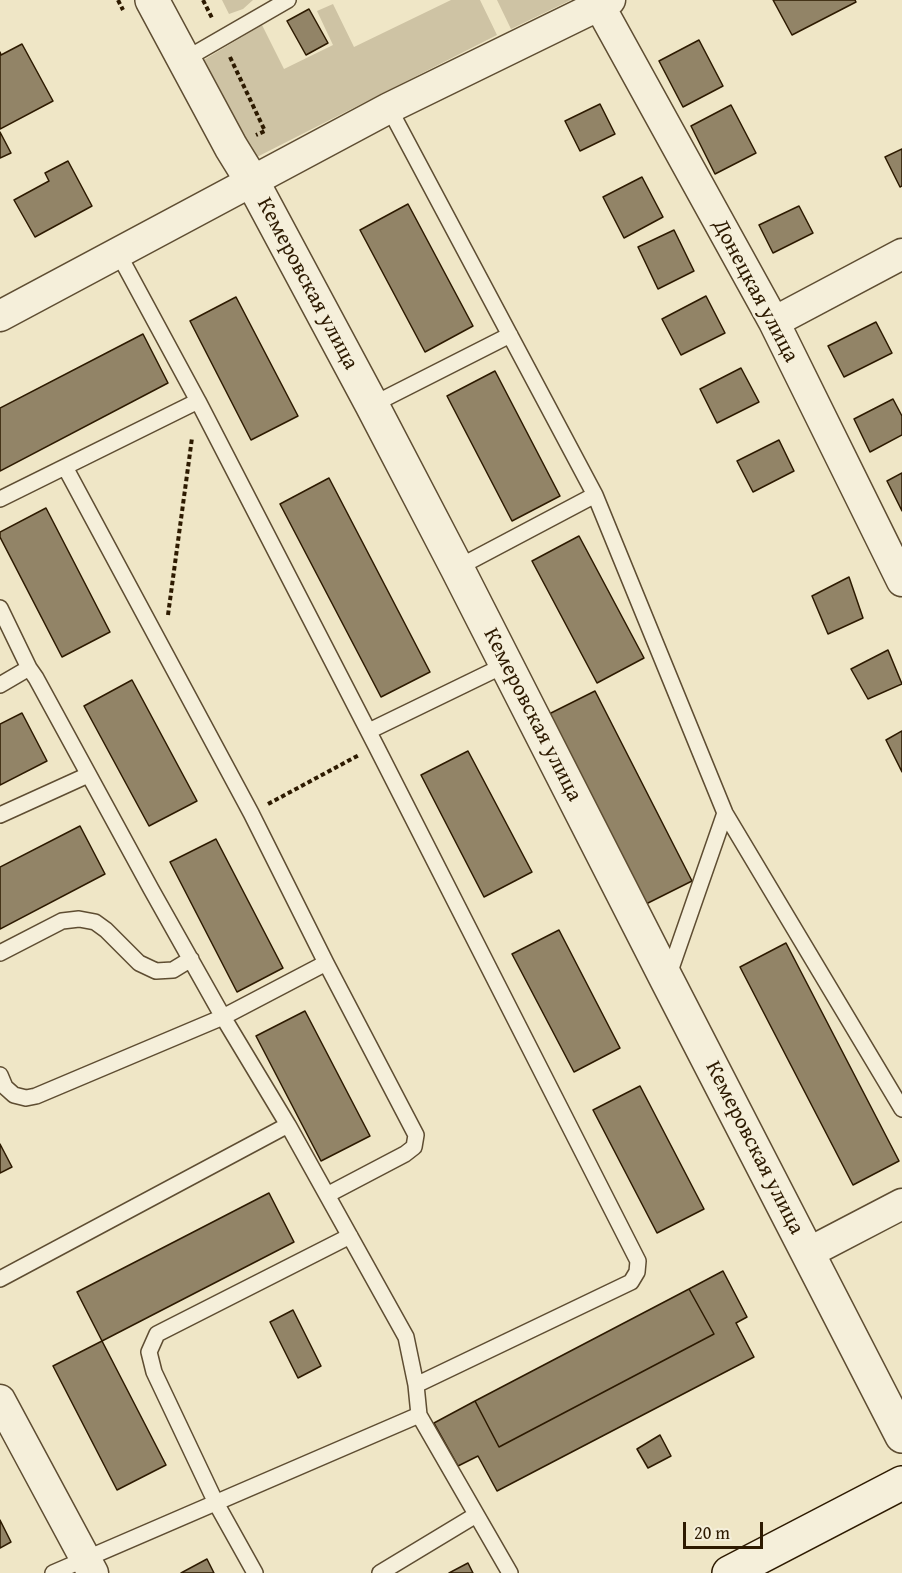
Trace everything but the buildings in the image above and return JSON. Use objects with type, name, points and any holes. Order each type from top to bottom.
[{"type":"street","name":"Кемеровская улица","points":[[152,0],[372,405],[902,1436]]},
{"type":"street","points":[[0,316],[389,108],[605,3]]},
{"type":"street","name":"Донецкая улица","points":[[605,3],[774,322],[900,571]]},
{"type":"street","points":[[774,322],[902,254]]},
{"type":"street","points":[[808,1253],[902,1204]]},
{"type":"street","points":[[0,1400],[89,1566]]},
{"type":"street","points":[[729,1573],[902,1483]]},
{"type":"lane","points":[[184,60],[288,0]]},
{"type":"lane","points":[[389,108],[595,495],[725,813],[902,1109]]},
{"type":"lane","points":[[118,253],[198,401],[369,731],[638,1261],[637,1272],[631,1282],[416,1385]]},
{"type":"lane","points":[[372,405],[510,335]]},
{"type":"lane","points":[[0,499],[198,401]]},
{"type":"lane","points":[[65,468],[251,813],[416,1135],[414,1147],[405,1154],[327,1196]]},
{"type":"lane","points":[[457,568],[595,495]]},
{"type":"lane","points":[[0,608],[29,668],[88,775],[406,1336],[416,1385],[419,1416],[510,1573]]},
{"type":"lane","points":[[369,731],[507,664]]},
{"type":"lane","points":[[0,685],[29,668]]},
{"type":"lane","points":[[0,815],[88,775]]},
{"type":"lane","points":[[667,980],[725,813]]},
{"type":"lane","points":[[0,953],[62,921],[79,919],[95,922],[140,963],[156,971],[173,970],[191,959]]},
{"type":"lane","points":[[0,1075],[5,1087],[14,1095],[26,1098],[36,1096],[224,1017],[326,963]]},
{"type":"lane","points":[[0,1279],[288,1125]]},
{"type":"lane","points":[[255,1573],[216,1503],[154,1372],[149,1352],[157,1334],[350,1236]]},
{"type":"lane","points":[[53,1573],[89,1566],[216,1503],[419,1416]]},
{"type":"lane","points":[[380,1573],[476,1515]]},
{"type":"path","points":[[163,651],[198,401]]},
{"type":"path","points":[[251,813],[376,746]]},
{"type":"shaded area","points":[[222,0],[253,0],[243,9],[229,14]]},
{"type":"shaded area","points":[[451,0],[480,0],[497,35],[249,161],[202,61],[262,25],[284,69],[333,45],[317,11],[333,4],[354,47]]},
{"type":"shaded area","points":[[497,0],[571,0],[511,29]]}]
